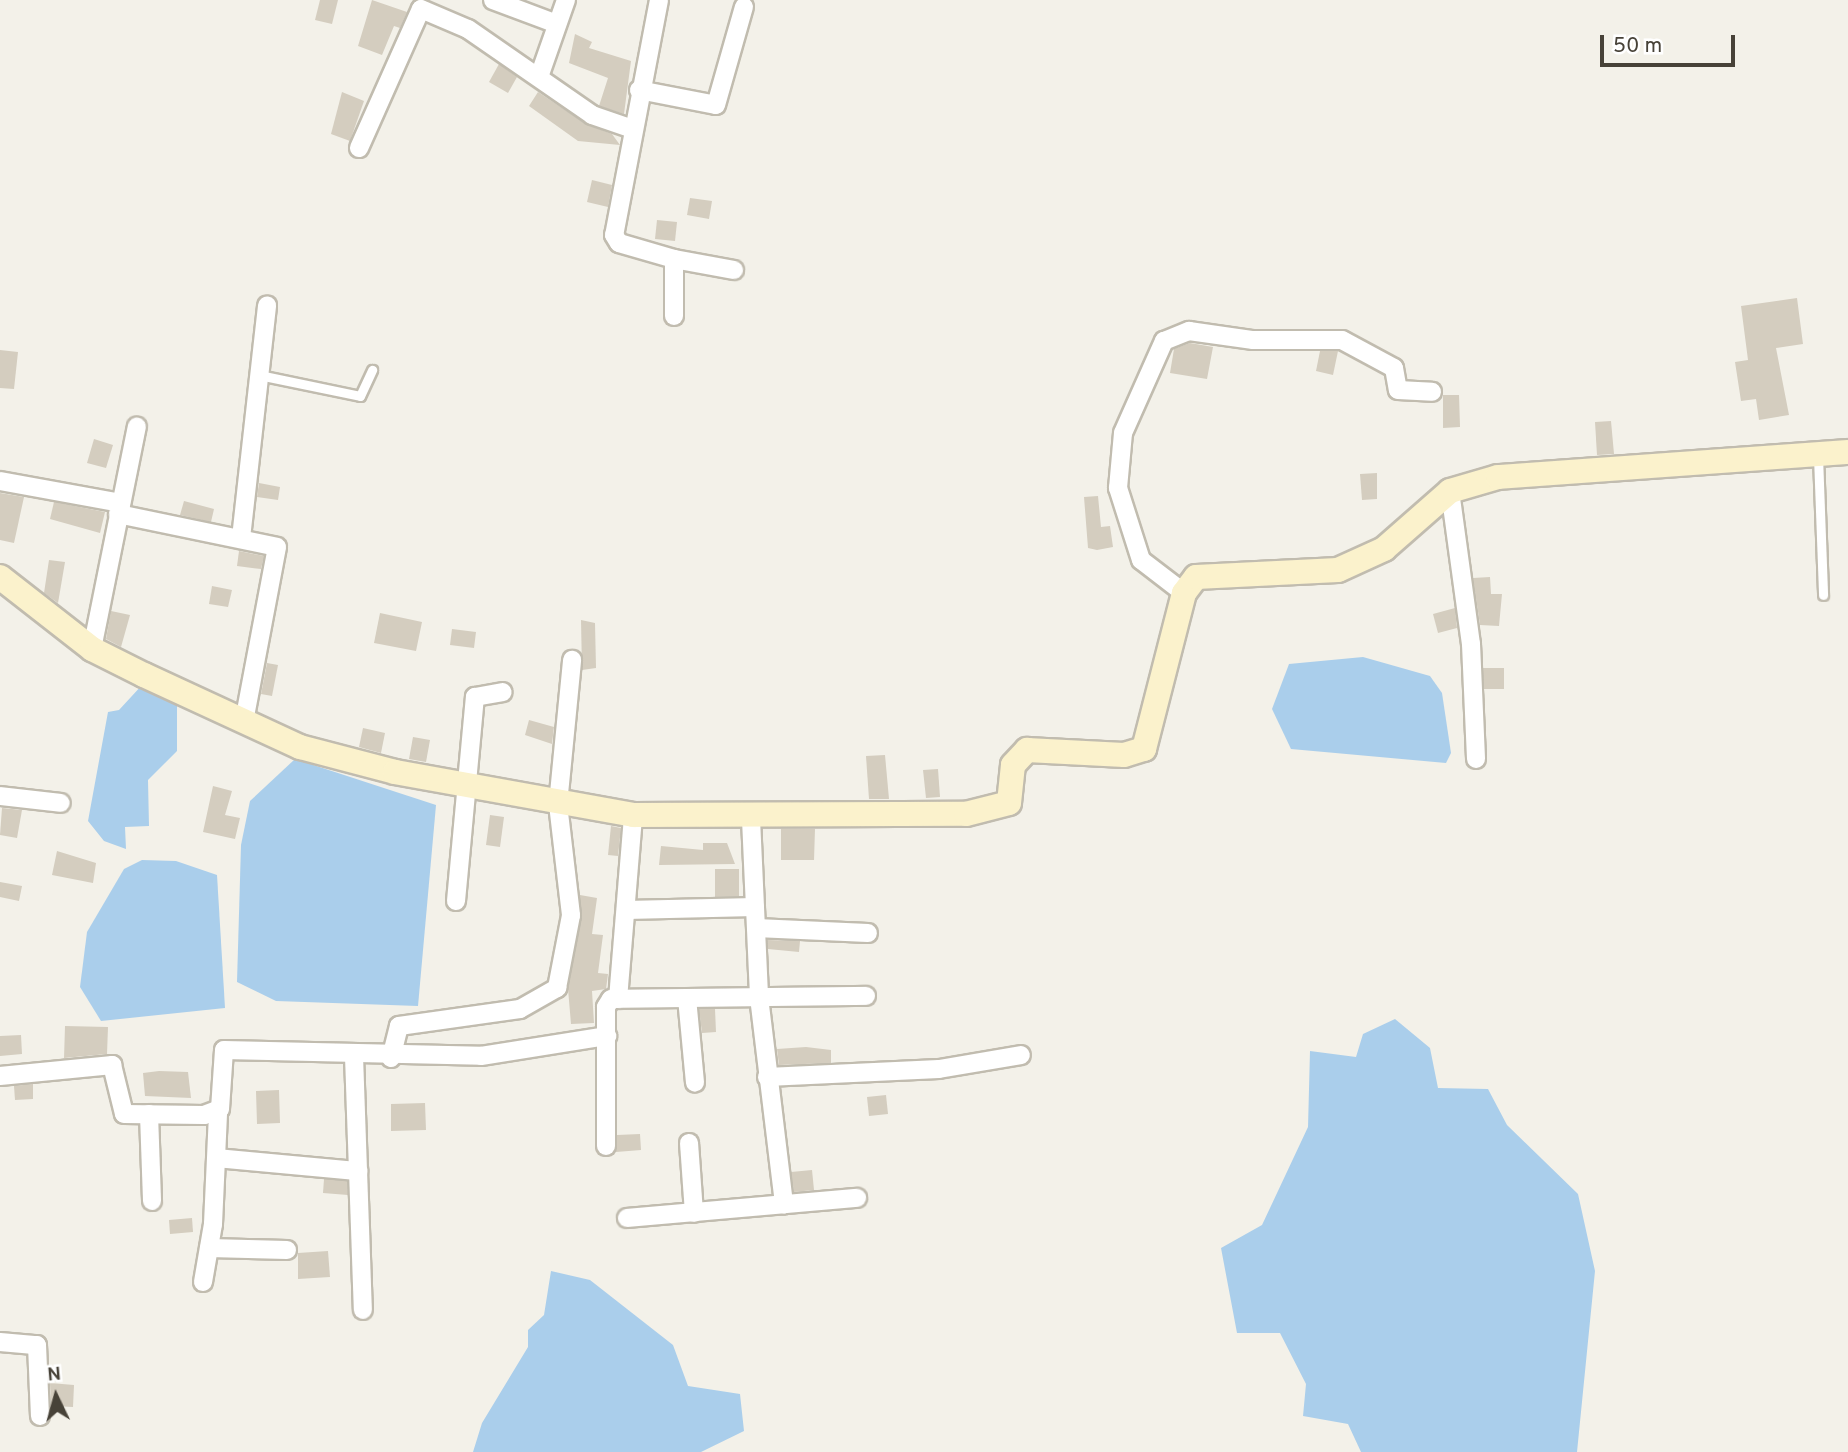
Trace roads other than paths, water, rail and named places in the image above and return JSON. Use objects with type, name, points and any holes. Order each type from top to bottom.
[{"type":"street","points":[[493,0],[557,24]]},
{"type":"street","points":[[539,77],[565,0]]},
{"type":"street","points":[[659,0],[630,128],[615,240],[674,259],[734,270]]},
{"type":"street","points":[[359,148],[424,5],[463,26],[592,115],[630,128]]},
{"type":"street","points":[[639,90],[716,105],[744,6]]},
{"type":"street","points":[[674,259],[674,316]]},
{"type":"street","points":[[241,538],[267,305]]},
{"type":"street","points":[[1184,593],[1141,560],[1118,488],[1123,433],[1164,341],[1189,331],[1253,340],[1342,340],[1394,368],[1398,390],[1432,392]]},
{"type":"street","points":[[92,649],[137,426]]},
{"type":"street","points":[[0,578],[92,649],[244,722],[300,747],[465,788],[633,815],[751,819],[997,811],[1009,803],[1013,765],[1027,750],[1125,755],[1144,749],[1184,593],[1196,577],[1338,570],[1359,562],[1450,491],[1498,477],[1848,452]]},
{"type":"street","points":[[0,481],[277,547],[244,722]]},
{"type":"street","points":[[1450,491],[1471,644],[1476,759]]},
{"type":"street","points":[[391,1058],[398,1026],[520,1009],[557,988],[571,895],[558,804],[572,660]]},
{"type":"street","points":[[456,901],[475,697],[503,691]]},
{"type":"street","points":[[0,797],[61,803]]},
{"type":"street","points":[[618,999],[633,815]]},
{"type":"street","points":[[751,819],[759,997],[783,1205]]},
{"type":"street","points":[[626,910],[755,907]]},
{"type":"street","points":[[757,928],[868,933]]},
{"type":"street","points":[[606,1146],[607,1002],[618,999],[866,996]]},
{"type":"street","points":[[687,998],[695,1083]]},
{"type":"street","points":[[203,1282],[209,1248],[224,1051],[391,1058],[489,1055],[607,1036]]},
{"type":"street","points":[[767,1077],[939,1069],[1021,1055]]},
{"type":"street","points":[[354,1056],[363,1310]]},
{"type":"street","points":[[0,1076],[112,1065],[121,1112],[218,1113]]},
{"type":"street","points":[[149,1114],[152,1201]]},
{"type":"street","points":[[689,1143],[694,1213]]},
{"type":"street","points":[[217,1158],[358,1171]]},
{"type":"street","points":[[627,1218],[857,1198]]},
{"type":"street","points":[[209,1248],[286,1250]]},
{"type":"street","points":[[0,1342],[37,1345],[40,1416]]},
{"type":"lane","points":[[259,375],[360,397],[372,370]]},
{"type":"lane","points":[[1818,455],[1823,595]]},
{"type":"water","points":[[1363,657],[1430,676],[1442,693],[1451,753],[1446,763],[1291,749],[1272,709],[1289,664]]},
{"type":"water","points":[[143,684],[177,699],[177,751],[148,780],[149,826],[125,827],[126,849],[104,841],[88,821],[108,712],[119,710]]},
{"type":"water","points":[[295,759],[436,805],[418,1006],[276,1001],[237,982],[241,845],[250,801]]},
{"type":"water","points":[[142,860],[176,861],[217,875],[225,1008],[101,1021],[80,987],[87,932],[124,869]]},
{"type":"water","points":[[1395,1019],[1430,1048],[1438,1088],[1488,1089],[1507,1125],[1578,1194],[1595,1271],[1577,1452],[1361,1452],[1348,1424],[1303,1416],[1306,1384],[1280,1333],[1237,1333],[1221,1248],[1262,1225],[1308,1127],[1310,1051],[1356,1057],[1363,1034]]},
{"type":"water","points":[[551,1271],[590,1280],[673,1345],[688,1386],[740,1394],[744,1431],[701,1452],[473,1452],[482,1423],[528,1347],[528,1330],[544,1315]]}]
